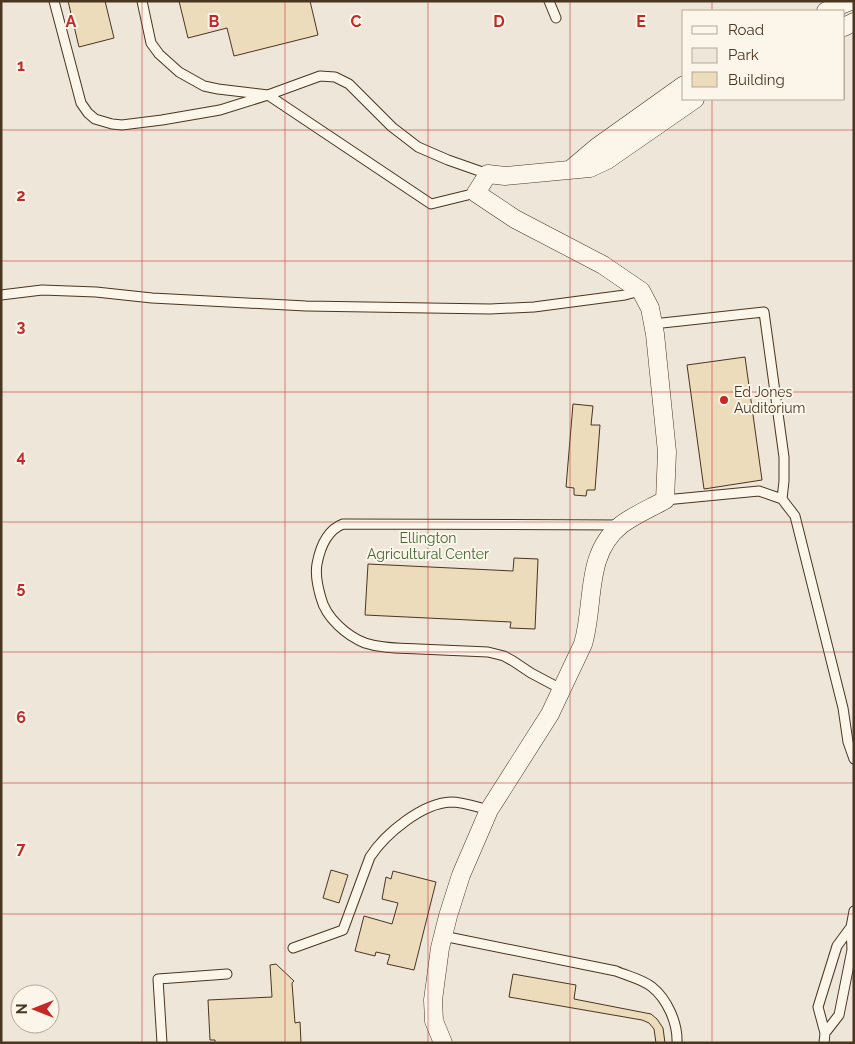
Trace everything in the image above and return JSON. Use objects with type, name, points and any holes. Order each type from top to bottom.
[{"type":"street","points":[[828,10],[851,1]]},
{"type":"street","points":[[444,1043],[434,1021],[433,1011],[437,966],[443,936],[462,875],[489,810],[550,714],[563,690],[586,634],[594,573],[601,550],[621,524],[665,500],[667,452],[653,324],[650,308],[641,291],[603,265],[514,218],[476,193],[488,174],[505,176],[590,168],[607,160],[682,98]]},
{"type":"lane","points":[[54,1],[81,103],[95,119],[117,125],[162,120],[220,110],[320,76],[335,77],[348,84],[392,127],[418,147],[488,174]]},
{"type":"lane","points":[[142,1],[151,43],[159,54],[174,68],[204,86],[268,95],[431,204],[476,193]]},
{"type":"lane","points":[[550,1],[556,18]]},
{"type":"lane","points":[[1,295],[51,290],[298,306],[490,309],[534,307],[625,296],[641,291]]},
{"type":"lane","points":[[653,324],[764,312],[784,457],[782,499]]},
{"type":"lane","points":[[665,500],[759,491],[782,499],[795,516],[843,708],[848,742],[854,759]]},
{"type":"lane","points":[[563,690],[504,656],[488,652],[382,647],[356,638],[328,614],[322,602],[316,568],[322,546],[331,532],[343,524],[621,524]]},
{"type":"lane","points":[[843,708],[854,709]]},
{"type":"lane","points":[[293,948],[342,930],[370,857],[389,833],[400,825],[430,807],[452,802],[489,810]]},
{"type":"lane","points":[[825,1033],[839,1016],[852,950],[851,927],[854,911]]},
{"type":"lane","points":[[824,1043],[825,1033],[818,1007],[837,946],[851,927]]},
{"type":"lane","points":[[443,936],[616,971],[636,979],[651,986],[661,996],[670,1011],[676,1029],[677,1043]]},
{"type":"lane","points":[[162,1043],[158,979],[227,974]]},
{"type":"green space","name":"Ellington Agricultural Center","points":[[1,1],[854,1],[854,1043],[1,1043]]},
{"type":"building","points":[[68,1],[105,1],[114,38],[79,47]]},
{"type":"building","points":[[179,1],[310,1],[318,35],[234,56],[227,28],[188,38]]},
{"type":"building","points":[[745,357],[762,480],[704,489],[687,365]]},
{"type":"building","points":[[573,404],[593,406],[591,425],[600,425],[595,490],[587,490],[586,496],[574,495],[574,488],[566,487]]},
{"type":"building","points":[[514,558],[538,559],[535,629],[510,628],[511,622],[365,615],[368,564],[513,571]]},
{"type":"building","points":[[331,870],[348,875],[339,903],[323,898]]},
{"type":"building","points":[[393,871],[436,882],[414,970],[387,964],[390,955],[376,952],[375,956],[355,951],[364,916],[392,924],[398,903],[382,899],[386,877],[391,879]]},
{"type":"building","points":[[276,964],[294,981],[292,983],[295,1023],[300,1022],[301,1043],[215,1043],[215,1040],[210,1040],[208,1000],[272,997],[270,965]]},
{"type":"building","points":[[513,974],[576,985],[574,999],[651,1014],[663,1028],[665,1043],[656,1043],[654,1029],[649,1023],[642,1020],[509,997]]},
{"type":"place","name":"Ed Jones Auditorium","points":[[724,400]]}]
